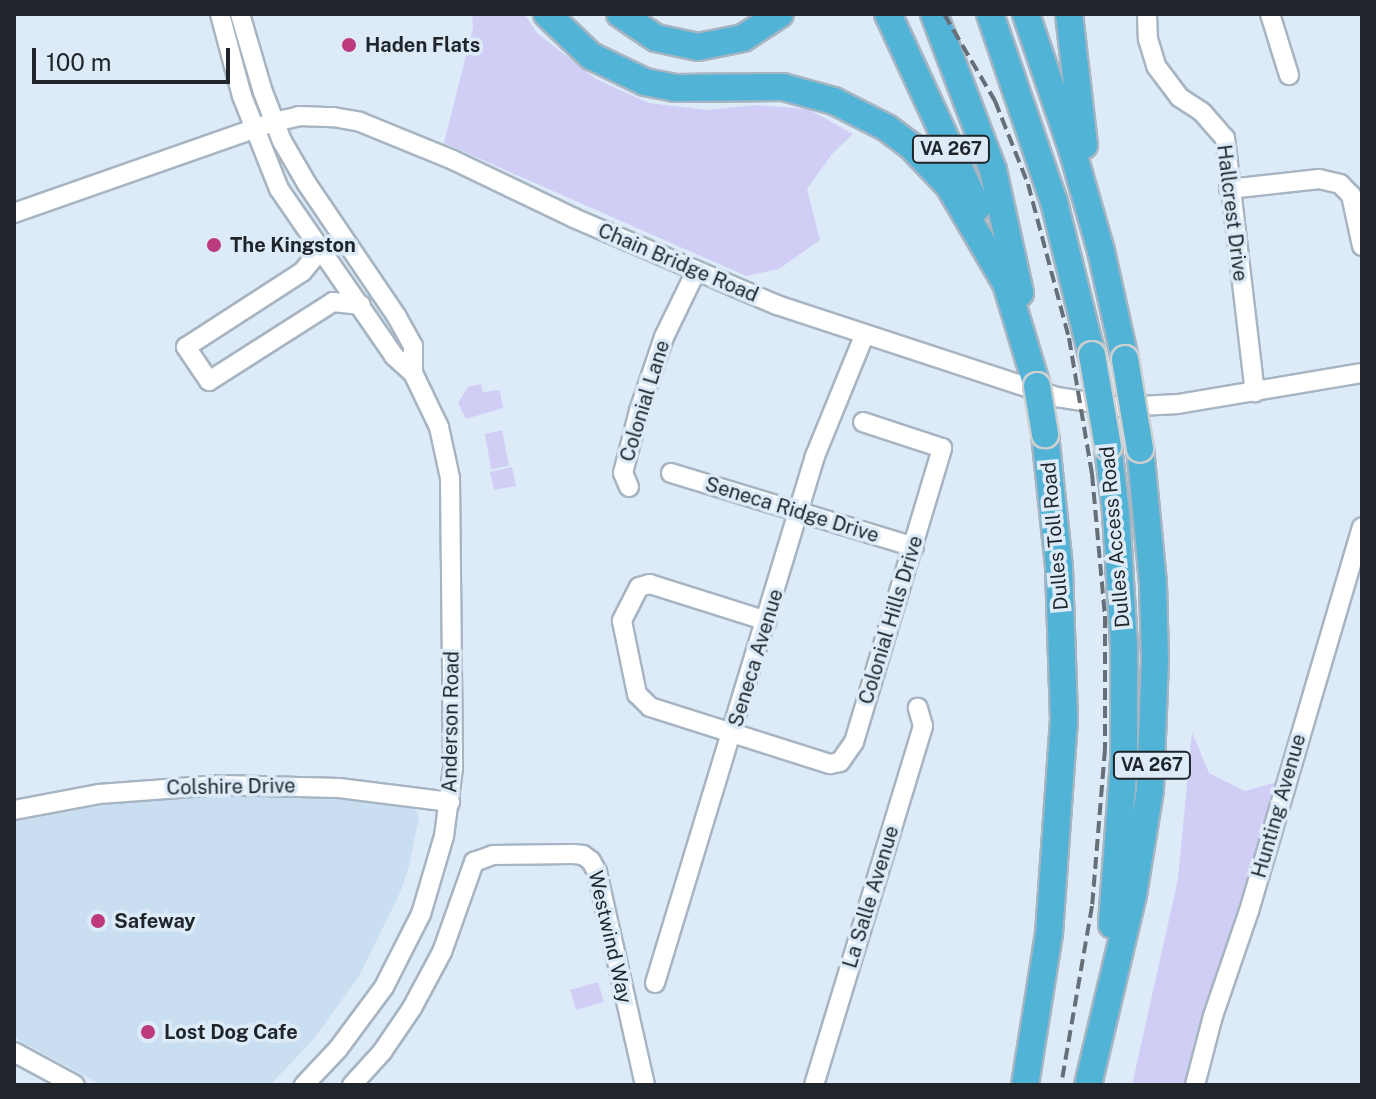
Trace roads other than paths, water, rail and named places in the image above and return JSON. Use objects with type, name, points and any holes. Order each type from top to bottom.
[{"type":"highway","points":[[547,14],[591,56],[645,82],[675,88],[783,87],[834,101],[887,128],[912,147],[949,186],[1008,287]]},
{"type":"highway","points":[[620,14],[656,38],[698,47],[743,38],[780,14]]},
{"type":"highway","name":"VA 267","points":[[888,14],[973,197],[1026,338]]},
{"type":"highway","points":[[934,14],[993,170],[1026,338]]},
{"type":"highway","name":"Dulles Access Road","points":[[990,14],[1054,202],[1092,355],[1108,447],[1122,584],[1124,760],[1111,937],[1089,1080]]},
{"type":"highway","name":"VA 267","points":[[1026,14],[1064,122],[1101,251],[1125,359],[1140,449],[1152,570],[1155,644],[1150,790],[1133,895],[1089,1080]]},
{"type":"highway","points":[[1069,14],[1101,251]]},
{"type":"highway","name":"Dulles Toll Road","points":[[1025,1085],[1049,934],[1064,719],[1059,567],[1045,434],[1026,338]]},
{"type":"street","name":"Anderson Road","points":[[220,14],[254,129],[279,189],[394,356],[413,373],[439,427],[450,478],[453,768],[450,802],[434,874],[411,935],[361,1020],[304,1085]]},
{"type":"street","name":"Anderson Road","points":[[240,14],[274,122],[307,184],[409,337],[413,346],[413,373]]},
{"type":"street","name":"Hallcrest Drive","points":[[1147,14],[1148,39],[1156,66],[1179,97],[1202,112],[1225,138],[1255,392]]},
{"type":"street","points":[[1270,14],[1289,75]]},
{"type":"street","name":"Chain Bridge Road","points":[[14,213],[274,122],[317,115],[360,122],[465,165],[696,271],[864,336],[1057,397],[1120,407],[1178,404],[1362,373]]},
{"type":"street","points":[[1229,189],[1319,179],[1340,184],[1351,195],[1362,246]]},
{"type":"street","points":[[316,243],[316,255],[302,272],[186,347],[209,381],[333,302],[361,305]]},
{"type":"street","name":"Colonial Lane","points":[[629,487],[623,473],[643,396],[664,337],[696,271]]},
{"type":"street","name":"Seneca Avenue","points":[[655,983],[822,436],[864,336]]},
{"type":"street","name":"Colonial Hills Drive","points":[[767,621],[650,584],[639,587],[625,609],[622,621],[642,702],[830,764],[840,762],[849,753],[942,448],[863,422]]},
{"type":"street","name":"Seneca Ridge Drive","points":[[671,473],[914,547]]},
{"type":"street","name":"Hunting Avenue","points":[[1195,1085],[1213,1016],[1249,911],[1362,527]]},
{"type":"street","name":"La Salle Avenue","points":[[814,1085],[923,726],[918,708]]},
{"type":"street","name":"Colshire Drive","points":[[14,810],[99,794],[220,785],[339,788],[450,802]]},
{"type":"street","name":"Westwind Way","points":[[352,1085],[382,1052],[412,1008],[442,952],[470,871],[481,856],[583,855],[597,872],[645,1085]]},
{"type":"street","points":[[411,935],[442,952]]},
{"type":"street","points":[[14,1052],[42,1078],[75,1085]]},
{"type":"railway","points":[[944,14],[995,101],[1028,184],[1069,338],[1092,474],[1105,616],[1105,749],[1092,906],[1061,1085]]},
{"type":"place","name":"Haden Flats","points":[[349,45]]},
{"type":"place","name":"The Kingston","points":[[214,245]]},
{"type":"place","name":"Safeway","points":[[98,921]]},
{"type":"place","name":"Lost Dog Cafe","points":[[148,1032]]}]
